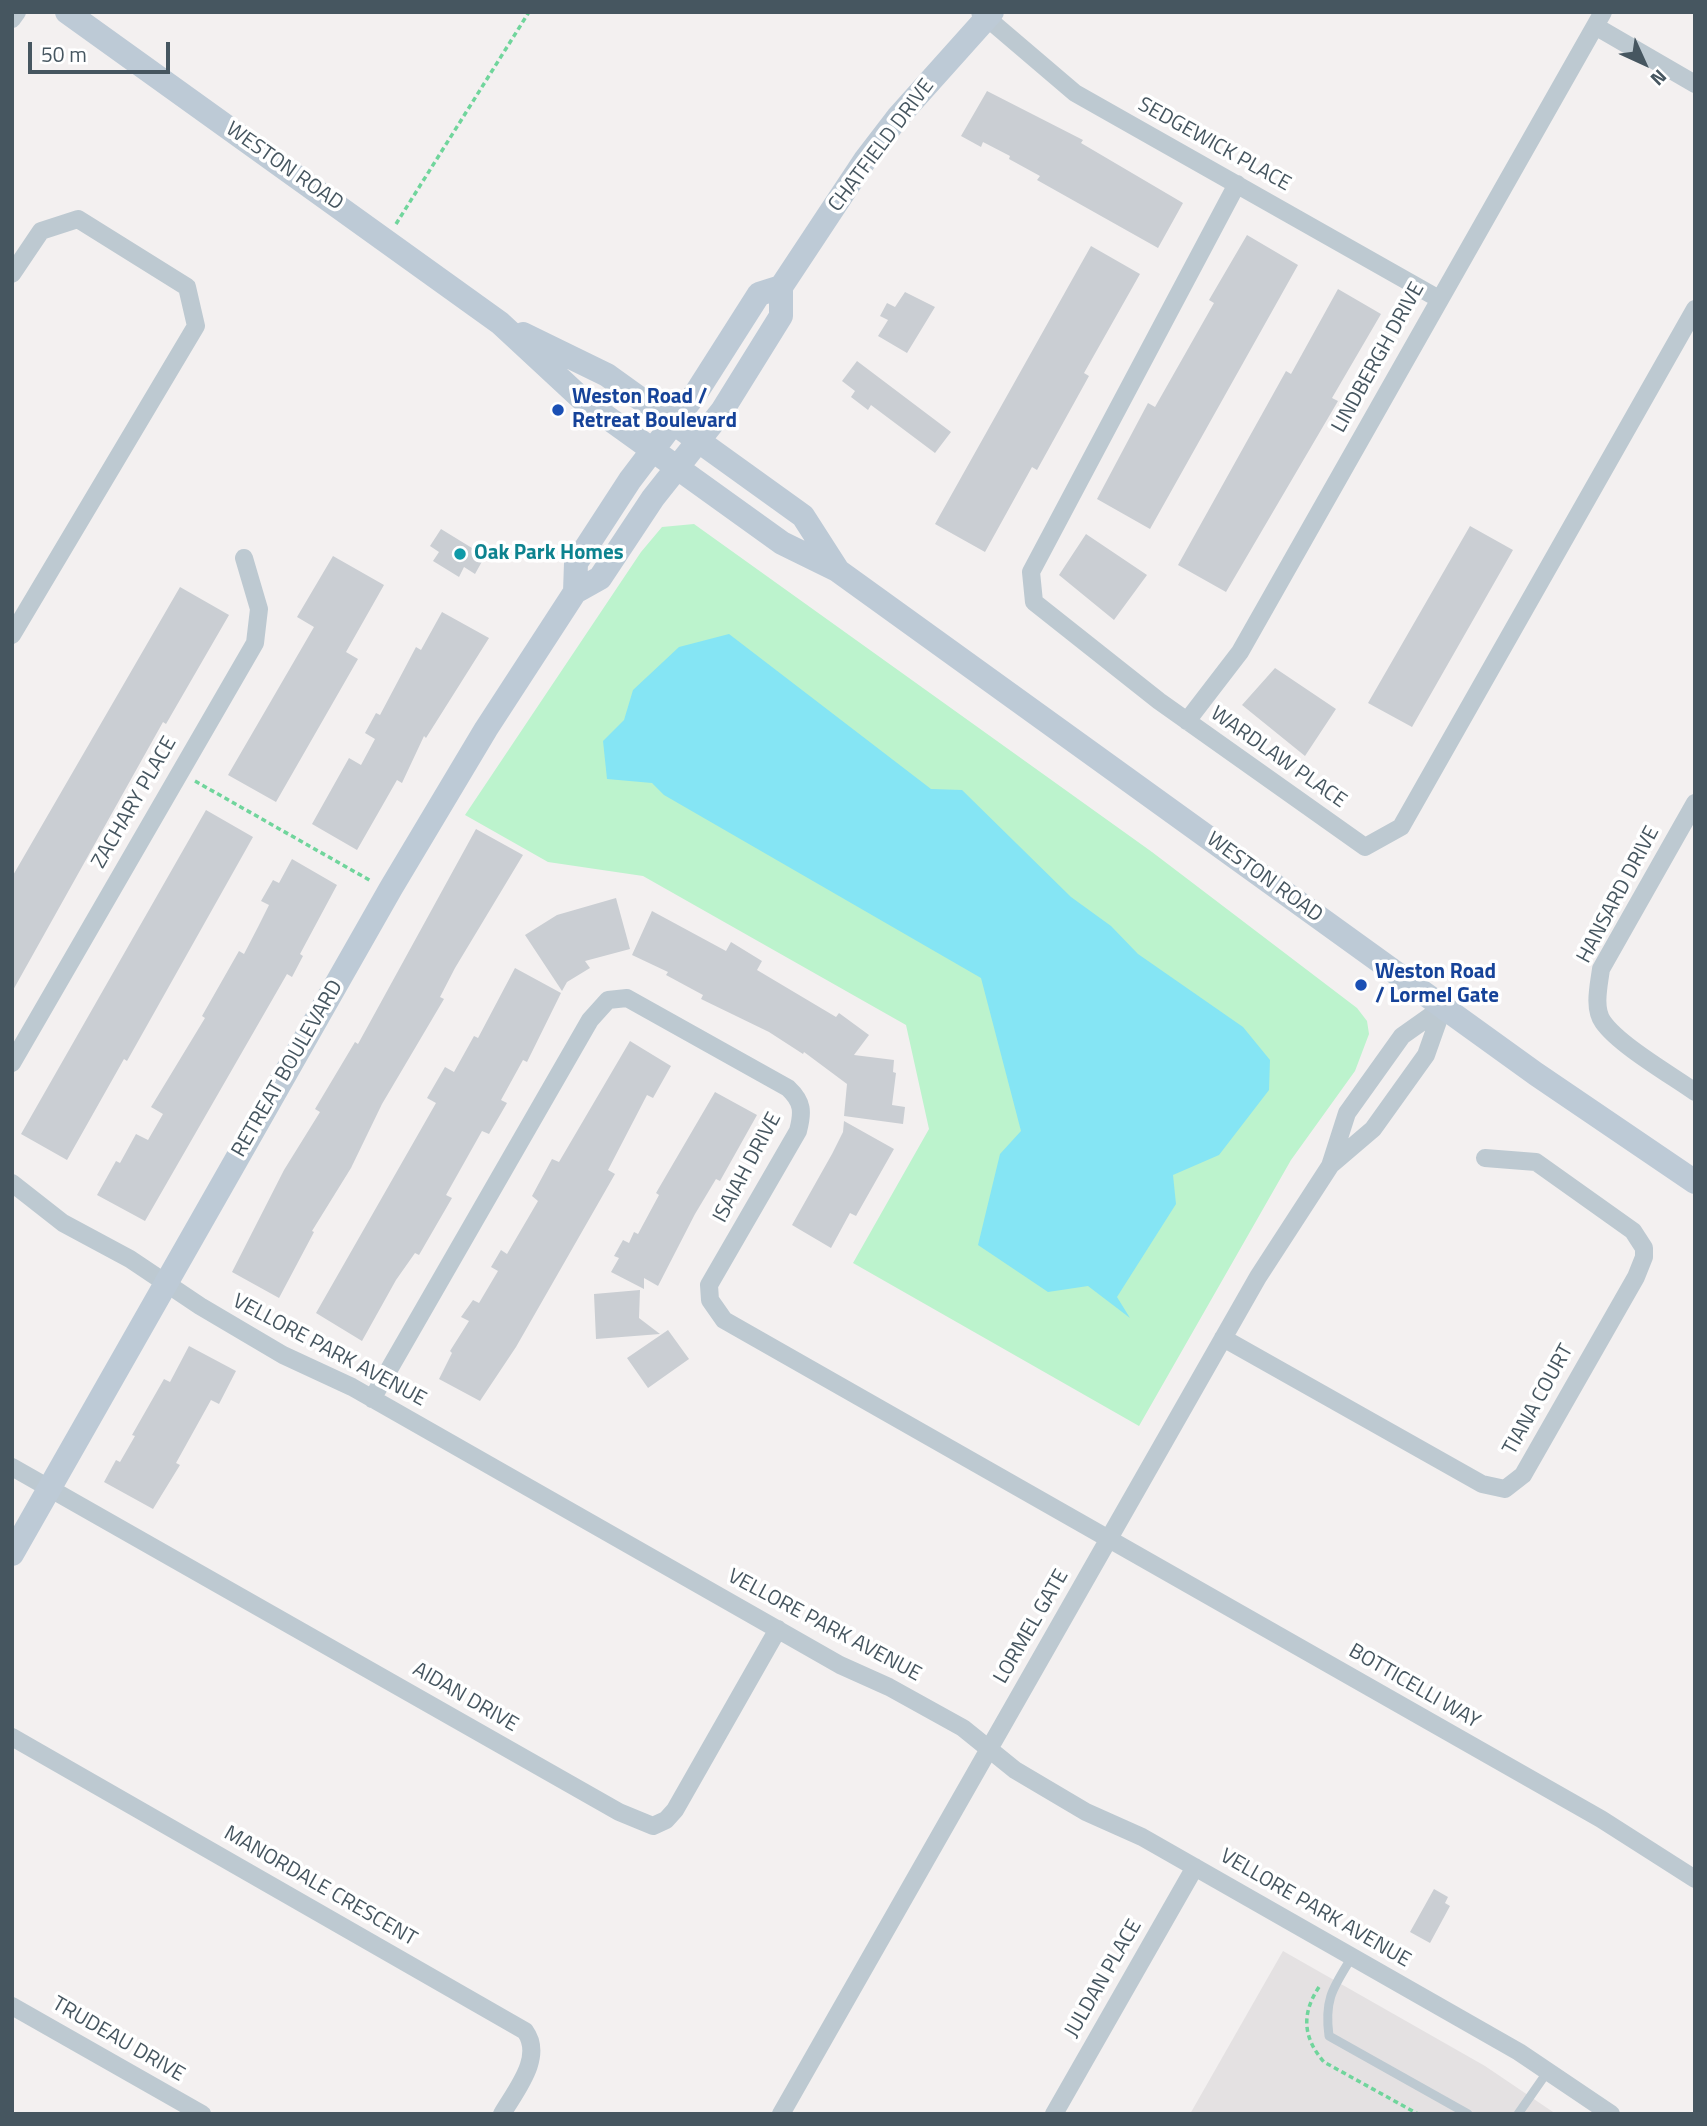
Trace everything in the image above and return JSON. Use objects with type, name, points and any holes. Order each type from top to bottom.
[{"type":"main road","name":"WESTON ROAD","points":[[67,12],[500,323],[583,400],[677,468],[782,543],[837,570],[1443,1007],[1695,1182]]},
{"type":"main road","name":"CHATFIELD DRIVE","points":[[677,468],[722,411],[781,316],[781,287],[865,160],[986,14]]},
{"type":"main road","name":"CHATFIELD DRIVE","points":[[673,423],[696,393],[759,294],[781,287]]},
{"type":"main road","name":"WESTON ROAD","points":[[500,323],[607,375],[803,516],[837,570]]},
{"type":"main road","name":"RETREAT BOULEVARD","points":[[575,592],[576,563],[673,423]]},
{"type":"main road","name":"RETREAT BOULEVARD","points":[[12,1554],[446,793],[575,592],[600,578],[653,498],[677,468]]},
{"type":"street","points":[[12,19],[17,12]]},
{"type":"street","name":"SEDGEWICK PLACE","points":[[986,14],[1075,93],[1439,299]]},
{"type":"street","points":[[1599,19],[1695,84]]},
{"type":"street","name":"LINDBERGH DRIVE","points":[[1187,721],[1240,652],[1599,19]]},
{"type":"street","name":"WARDLAW PLACE","points":[[1237,184],[1031,572],[1034,602],[1187,721],[1365,847],[1401,827],[1695,309]]},
{"type":"street","points":[[12,274],[41,231],[78,219],[187,287],[196,326],[12,635]]},
{"type":"street","name":"ZACHARY PLACE","points":[[12,1063],[255,643],[259,609],[244,558]]},
{"type":"street","name":"HANSARD DRIVE","points":[[1695,803],[1601,969],[1597,1000],[1602,1022],[1631,1047],[1695,1092]]},
{"type":"street","name":"ISAIAH DRIVE","points":[[372,1399],[590,1020],[607,1000],[627,998],[788,1088],[800,1104],[803,1114],[798,1131],[709,1285],[710,1300],[716,1312],[724,1320],[1109,1539]]},
{"type":"street","name":"LORMEL GATE","points":[[781,2114],[1258,1277],[1330,1166],[1347,1113],[1402,1036],[1443,1007]]},
{"type":"street","name":"LORMEL GATE","points":[[1330,1166],[1373,1129],[1426,1055],[1443,1007]]},
{"type":"street","name":"TIANA COURT","points":[[1223,1338],[1482,1484],[1505,1489],[1515,1484],[1523,1475],[1636,1277],[1644,1257],[1643,1248],[1633,1231],[1536,1162],[1485,1158]]},
{"type":"street","name":"VELLORE PARK AVENUE","points":[[12,1183],[63,1223],[283,1354],[372,1399],[778,1629],[963,1728],[1015,1770],[1062,1798],[1142,1837],[1352,1957],[1548,2071],[1611,2114]]},
{"type":"street","points":[[12,1467],[51,1489]]},
{"type":"street","name":"AIDAN DRIVE","points":[[51,1489],[619,1812],[653,1825],[666,1820],[676,1810],[778,1629]]},
{"type":"street","name":"BOTTICELLI WAY","points":[[1109,1539],[1612,1825],[1695,1879]]},
{"type":"street","name":"MANORDALE CRESCENT","points":[[12,1737],[525,2031],[531,2040],[533,2052],[528,2068],[502,2114]]},
{"type":"street","name":"JULDAN PLACE","points":[[1054,2114],[1195,1867]]},
{"type":"street","name":"TRUDEAU DRIVE","points":[[12,2006],[202,2114]]},
{"type":"lane","points":[[1352,1957],[1330,1994],[1325,2011],[1329,2036],[1468,2114]]},
{"type":"lane","points":[[1518,2114],[1548,2071]]},
{"type":"path","points":[[387,240],[529,12]]},
{"type":"path","points":[[191,779],[373,882]]},
{"type":"shaded area","points":[[1283,1951],[1485,2066],[1556,2114],[1190,2114]]},
{"type":"green space","points":[[694,524],[1152,852],[1357,1008],[1367,1021],[1369,1034],[1355,1071],[1291,1160],[1139,1426],[853,1263],[929,1129],[906,1025],[643,876],[548,862],[465,815],[641,552],[662,527]]},
{"type":"water","points":[[729,634],[931,789],[962,790],[1071,897],[1111,926],[1138,954],[1243,1027],[1270,1060],[1269,1090],[1219,1155],[1173,1175],[1176,1204],[1117,1297],[1130,1318],[1088,1286],[1048,1292],[978,1245],[1000,1154],[1021,1131],[981,978],[664,795],[652,783],[607,779],[603,741],[624,720],[633,690],[679,647]]},
{"type":"building","points":[[987,91],[1083,140],[1081,143],[1183,203],[1158,248],[1037,180],[1040,176],[1009,159],[1010,156],[983,142],[981,147],[961,136]]},
{"type":"building","points":[[1247,235],[1298,265],[1150,529],[1097,499],[1148,403],[1155,407],[1214,303],[1209,300]]},
{"type":"building","points":[[1091,246],[1140,274],[1084,373],[1089,376],[1037,470],[1032,467],[985,552],[935,524]]},
{"type":"building","points":[[1338,289],[1381,314],[1332,398],[1338,401],[1226,592],[1178,565],[1286,371],[1291,374]]},
{"type":"building","points":[[905,292],[935,307],[907,353],[878,336],[888,320],[880,316],[887,303],[895,307]]},
{"type":"building","points":[[857,361],[951,432],[935,453],[871,405],[868,410],[851,397],[855,391],[842,381]]},
{"type":"building","points":[[1470,526],[1513,550],[1412,727],[1368,703]]},
{"type":"building","name":"Oak Park Homes","points":[[441,529],[485,556],[475,574],[464,567],[459,577],[433,561],[439,552],[430,546]]},
{"type":"building","points":[[1086,534],[1147,575],[1114,620],[1059,575]]},
{"type":"building","points":[[333,556],[384,585],[346,652],[358,659],[276,802],[228,775],[314,627],[297,617]]},
{"type":"building","points":[[180,587],[229,615],[166,724],[163,722],[12,992],[12,877]]},
{"type":"building","points":[[442,612],[489,638],[426,738],[424,736],[402,783],[397,780],[357,850],[312,824],[349,758],[361,765],[375,739],[365,733],[376,713],[380,715],[416,647],[421,650]]},
{"type":"building","points":[[1275,668],[1336,709],[1305,756],[1242,705]]},
{"type":"building","points":[[206,810],[253,837],[127,1061],[124,1059],[67,1160],[21,1134]]},
{"type":"building","points":[[476,829],[523,855],[455,968],[440,997],[444,999],[382,1104],[351,1168],[312,1231],[314,1232],[279,1298],[232,1272],[284,1170],[320,1112],[315,1109],[355,1042],[358,1044]]},
{"type":"building","points":[[292,859],[337,885],[300,954],[303,956],[292,977],[287,974],[145,1221],[97,1195],[116,1161],[120,1163],[136,1134],[148,1140],[163,1114],[151,1107],[205,1018],[202,1016],[239,951],[244,954],[269,905],[261,901],[273,880],[279,883]]},
{"type":"building","points":[[616,898],[630,949],[585,961],[590,968],[567,982],[562,991],[525,935],[557,915]]},
{"type":"building","points":[[652,911],[726,951],[731,942],[762,961],[757,970],[836,1017],[839,1013],[869,1035],[854,1055],[894,1060],[893,1072],[896,1073],[892,1105],[905,1107],[903,1124],[844,1116],[847,1084],[804,1052],[803,1054],[769,1032],[701,999],[703,995],[666,975],[668,972],[632,955]]},
{"type":"building","points":[[515,968],[561,993],[527,1062],[523,1060],[501,1100],[507,1103],[489,1134],[482,1131],[446,1195],[452,1198],[419,1255],[415,1253],[396,1280],[362,1341],[316,1313],[436,1103],[427,1098],[445,1067],[454,1072],[474,1036],[478,1038]]},
{"type":"building","points":[[630,1041],[671,1066],[653,1098],[647,1095],[608,1170],[615,1174],[516,1347],[480,1401],[439,1379],[452,1353],[450,1351],[469,1321],[461,1317],[473,1300],[479,1303],[498,1271],[491,1267],[501,1250],[507,1254],[538,1201],[532,1196],[552,1159],[559,1162]]},
{"type":"building","points":[[715,1092],[757,1115],[720,1181],[716,1179],[695,1214],[658,1286],[644,1278],[644,1289],[611,1272],[619,1258],[614,1256],[623,1240],[629,1243],[634,1232],[638,1234],[659,1195],[656,1193]]},
{"type":"building","points":[[844,1121],[894,1149],[856,1216],[850,1213],[831,1248],[792,1225],[843,1132]]},
{"type":"building","points":[[640,1290],[639,1318],[660,1334],[596,1339],[594,1294]]},
{"type":"building","points":[[668,1330],[689,1359],[648,1388],[627,1358]]},
{"type":"building","points":[[189,1346],[236,1371],[219,1404],[211,1400],[176,1463],[180,1465],[153,1509],[104,1482],[116,1460],[120,1462],[164,1379],[170,1382]]},
{"type":"building","points":[[1434,1889],[1448,1897],[1445,1903],[1450,1906],[1430,1943],[1410,1932]]},
{"type":"place","name":"Weston Road / Retreat Boulevard","points":[[558,410]]},
{"type":"place","name":"Oak Park Homes","points":[[460,554]]},
{"type":"place","name":"Weston Road / Lormel Gate","points":[[1361,985]]}]
